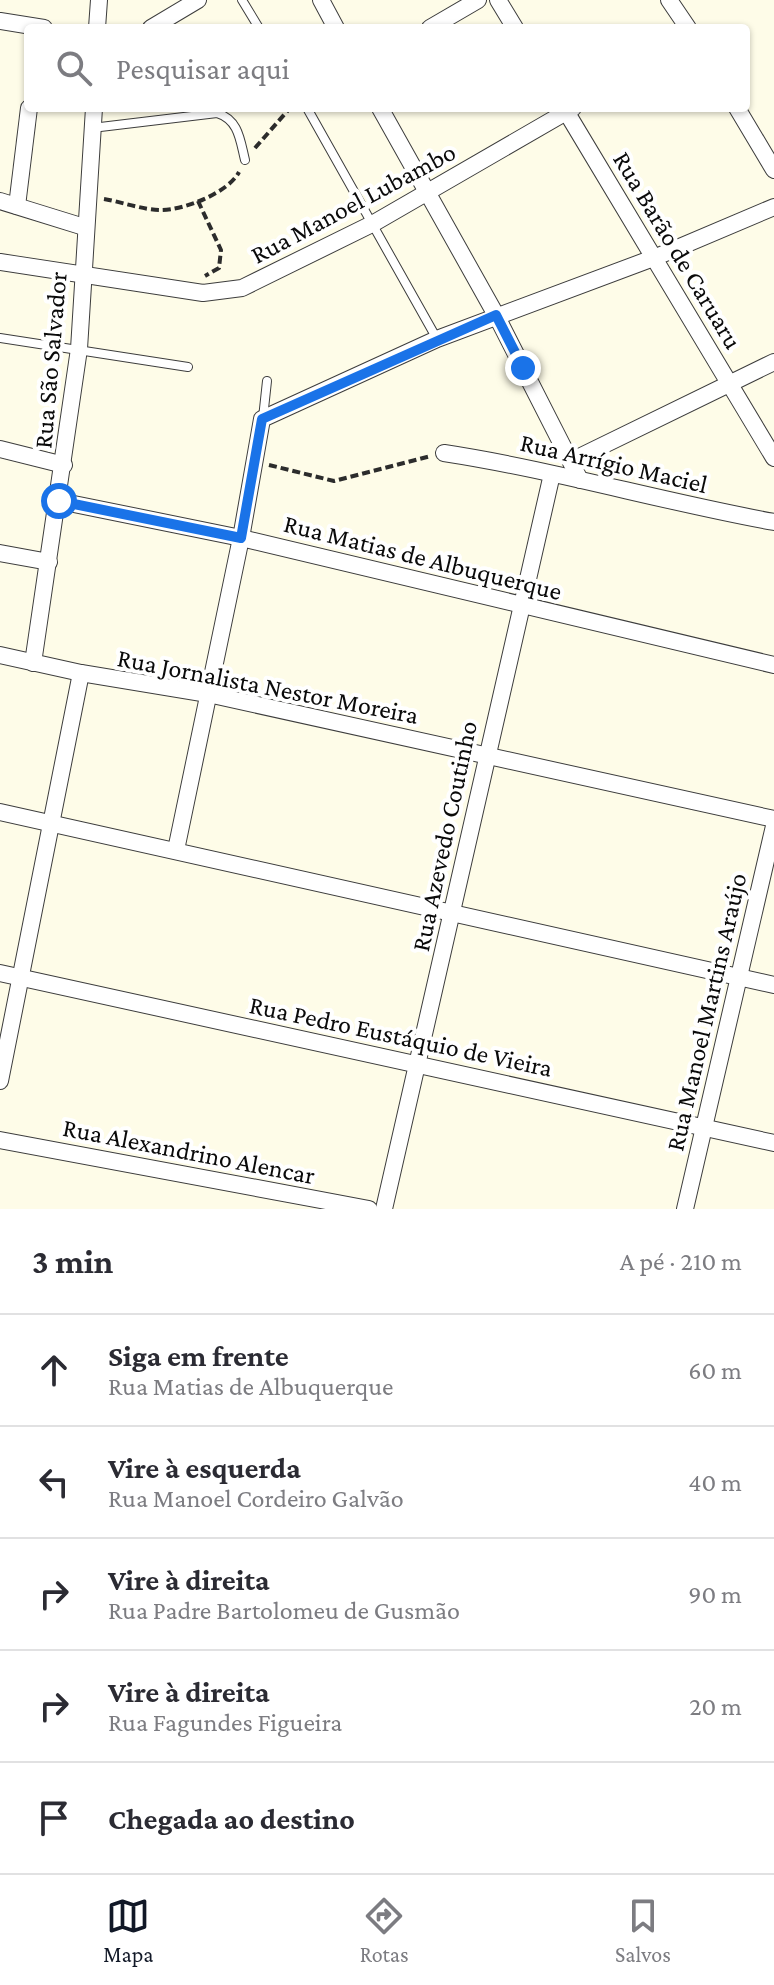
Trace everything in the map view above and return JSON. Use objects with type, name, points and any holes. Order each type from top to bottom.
[{"type":"street","points":[[97,24],[99,0]]},
{"type":"street","points":[[158,24],[198,0]]},
{"type":"street","points":[[321,0],[334,24]]},
{"type":"street","points":[[437,24],[478,0]]},
{"type":"street","points":[[498,0],[513,24]]},
{"type":"street","points":[[669,0],[685,24]]},
{"type":"street","points":[[0,21],[24,25]]},
{"type":"street","points":[[17,206],[29,112]]},
{"type":"street","name":"Rua São Salvador","points":[[33,663],[79,349],[84,227],[94,112]]},
{"type":"street","points":[[382,112],[496,315],[580,480]]},
{"type":"street","name":"Rua Manoel Lubambo","points":[[0,262],[203,293],[242,288],[272,276],[374,223],[563,112]]},
{"type":"street","name":"Rua Barão de Caruaru","points":[[570,112],[774,458]]},
{"type":"street","points":[[739,112],[774,170]]},
{"type":"street","points":[[0,201],[84,227]]},
{"type":"street","points":[[176,850],[241,538],[262,419],[437,339],[656,257],[774,207]]},
{"type":"street","points":[[571,461],[774,362]]},
{"type":"street","points":[[0,449],[64,465]]},
{"type":"street","name":"Rua Arrígio Maciel","points":[[444,453],[774,522]]},
{"type":"street","name":"Rua Azevedo Coutinho","points":[[384,1209],[552,474]]},
{"type":"street","name":"Rua Matias de Albuquerque","points":[[59,501],[241,538],[774,665]]},
{"type":"street","points":[[0,553],[49,562]]},
{"type":"street","name":"Rua Jornalista Nestor Moreira","points":[[0,655],[81,673],[208,694],[774,819]]},
{"type":"street","points":[[0,1081],[18,978],[81,673]]},
{"type":"street","points":[[0,812],[453,910],[774,985]]},
{"type":"street","name":"Rua Manoel Martins Araújo","points":[[685,1209],[703,1126],[742,978],[774,826]]},
{"type":"street","name":"Rua Pedro Eustáquio de Vieira","points":[[0,973],[774,1143]]},
{"type":"street","name":"Rua Alexandrino Alencar","points":[[0,1140],[369,1209]]},
{"type":"street","points":[[264,1209],[268,1191]]},
{"type":"lane","points":[[242,0],[257,24]]},
{"type":"lane","points":[[309,112],[437,339]]},
{"type":"lane","points":[[92,128],[217,113],[228,117],[236,126],[245,160]]},
{"type":"lane","points":[[0,338],[188,367]]},
{"type":"lane","points":[[262,419],[267,381]]},
{"type":"path","points":[[87,195],[162,210],[198,201],[235,179],[245,160],[287,112]]},
{"type":"path","points":[[198,201],[221,250],[219,268],[205,274],[203,293]]},
{"type":"path","points":[[255,461],[334,481],[444,453]]},
{"type":"route","points":[[59,501],[241,538],[262,419],[496,315],[523,368]]}]
